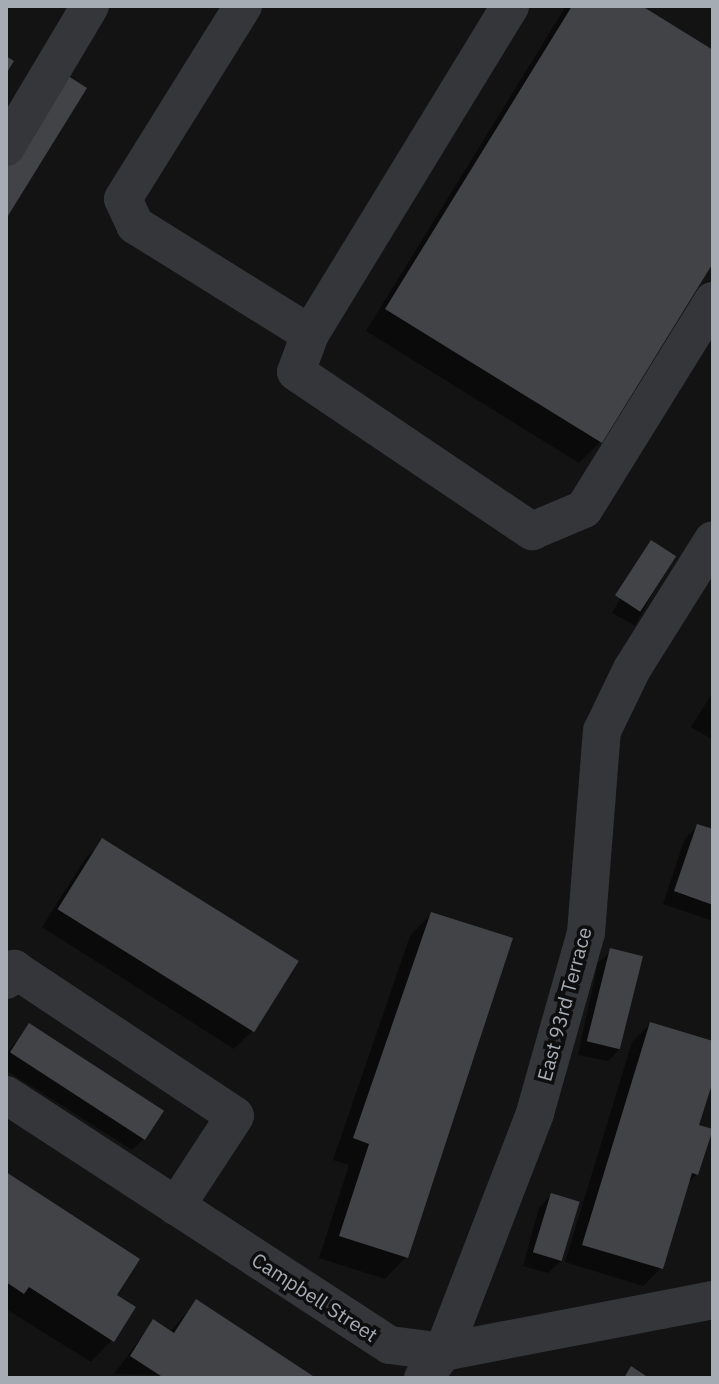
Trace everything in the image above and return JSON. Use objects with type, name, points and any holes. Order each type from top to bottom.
[{"type":"street","points":[[6,147],[90,6]]},
{"type":"street","points":[[243,6],[123,199],[135,225],[310,334]]},
{"type":"street","points":[[510,6],[310,334],[296,372],[532,531],[584,509],[713,301]]},
{"type":"street","name":"East 93rd Terrace","points":[[433,1365],[535,1113],[586,933],[602,731],[632,669],[713,540]]},
{"type":"street","points":[[6,980],[14,969],[235,1116],[176,1206]]},
{"type":"street","name":"Campbell Street","points":[[6,1095],[390,1345],[433,1365],[713,1300]]},
{"type":"building","points":[[572,6],[642,6],[713,50],[713,263],[602,443],[385,309]]},
{"type":"building","points":[[6,56],[14,61],[6,74]]},
{"type":"building","points":[[62,72],[87,88],[6,219],[6,163]]},
{"type":"building","points":[[651,540],[676,556],[640,612],[615,595]]},
{"type":"building","points":[[697,824],[713,829],[713,905],[674,891]]},
{"type":"building","points":[[102,838],[299,961],[254,1032],[57,909]]},
{"type":"building","points":[[431,912],[513,938],[408,1258],[339,1236],[369,1144],[353,1138]]},
{"type":"building","points":[[610,948],[643,956],[620,1049],[587,1041]]},
{"type":"building","points":[[650,1022],[713,1041],[713,1081],[699,1125],[713,1129],[698,1175],[692,1173],[663,1269],[582,1245]]},
{"type":"building","points":[[29,1023],[164,1111],[145,1140],[10,1052]]},
{"type":"building","points":[[6,1172],[140,1259],[117,1295],[136,1307],[114,1342],[29,1287],[24,1294],[6,1282]]},
{"type":"building","points":[[551,1193],[580,1202],[562,1261],[533,1252]]},
{"type":"building","points":[[196,1299],[316,1378],[164,1378],[130,1356],[153,1319],[174,1333]]},
{"type":"building","points":[[631,1366],[649,1378],[624,1378]]}]
